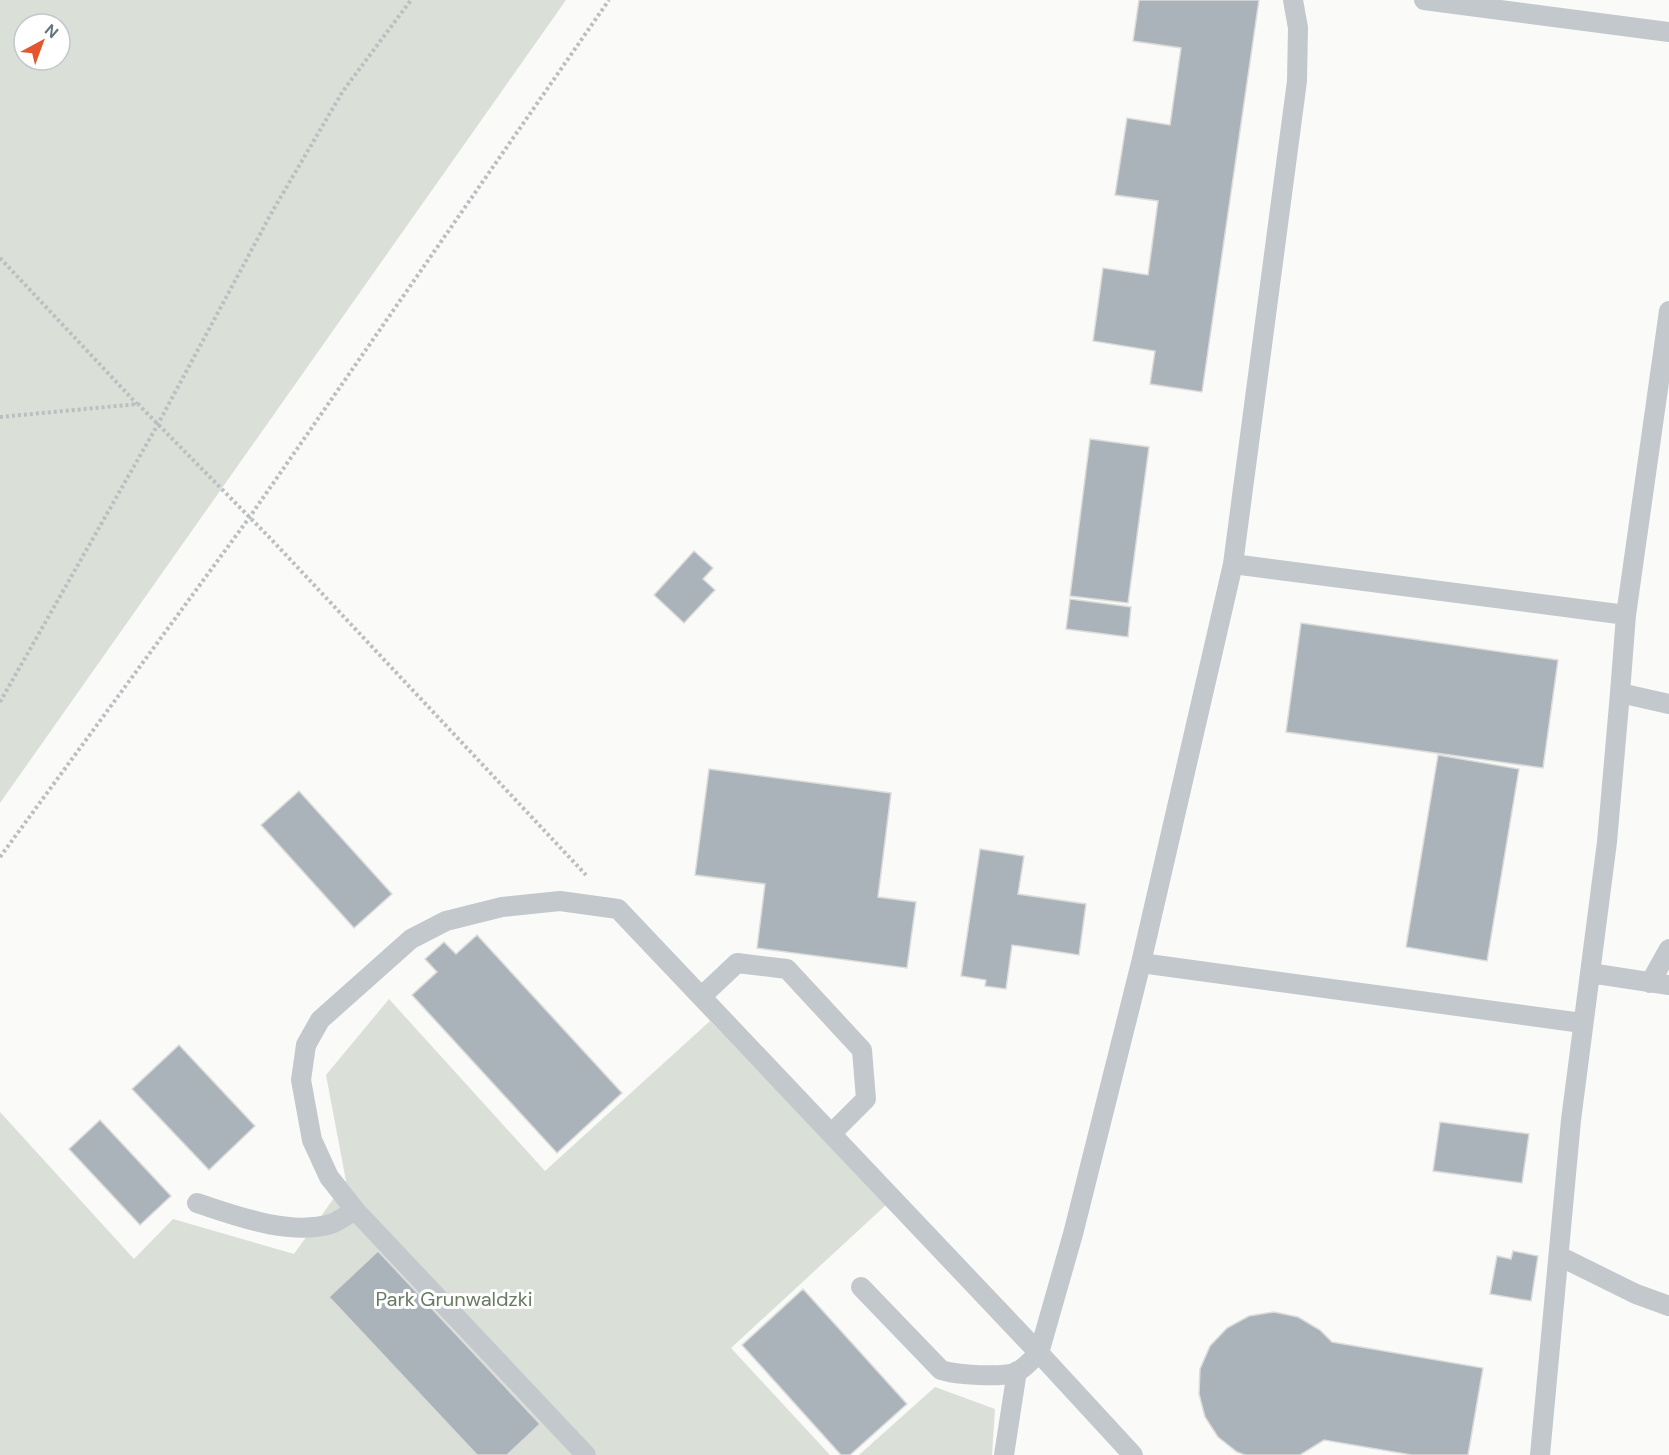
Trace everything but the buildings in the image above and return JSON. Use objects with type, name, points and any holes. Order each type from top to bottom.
[{"type":"lane","points":[[861,1287],[942,1370],[953,1373],[1003,1374],[1017,1371],[1039,1353],[1073,1234],[1141,963],[1233,564],[1297,81],[1298,28],[1293,0]]},
{"type":"lane","points":[[1424,0],[1669,32]]},
{"type":"lane","points":[[1540,1455],[1582,1023],[1606,842],[1626,615],[1669,310]]},
{"type":"lane","points":[[1233,564],[1626,615]]},
{"type":"lane","points":[[1620,693],[1669,704]]},
{"type":"lane","points":[[586,1455],[355,1210],[329,1177],[312,1140],[301,1080],[306,1045],[320,1020],[411,939],[446,921],[502,907],[560,901],[618,909],[832,1133],[1133,1455]]},
{"type":"lane","points":[[1590,973],[1659,984],[1669,949]]},
{"type":"lane","points":[[702,996],[737,963],[787,969],[862,1050],[866,1099],[832,1133]]},
{"type":"lane","points":[[1141,963],[1582,1023]]},
{"type":"lane","points":[[197,1203],[254,1221],[312,1227],[332,1223],[355,1210]]},
{"type":"lane","points":[[1559,1256],[1636,1294],[1669,1306]]},
{"type":"lane","points":[[1004,1455],[1017,1371]]},
{"type":"path","points":[[0,702],[158,424],[272,212],[343,91],[411,0]]},
{"type":"path","points":[[0,857],[249,518],[609,0]]},
{"type":"path","points":[[0,258],[618,909]]},
{"type":"path","points":[[0,417],[138,404]]},
{"type":"green space","points":[[0,0],[566,0],[0,803]]},
{"type":"green space","name":"Park Grunwaldzki","points":[[389,999],[545,1171],[710,1021],[886,1205],[731,1348],[830,1455],[0,1455],[0,1112],[134,1259],[173,1219],[294,1254],[346,1181],[326,1075]]},
{"type":"green space","points":[[935,1387],[995,1409],[992,1455],[859,1455]]}]
